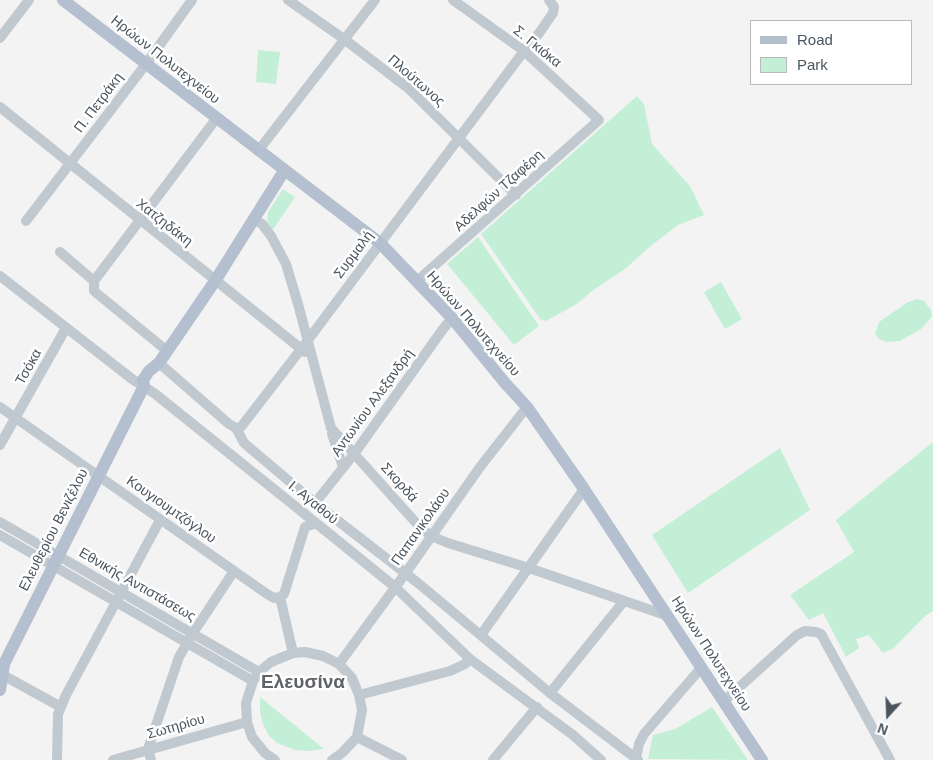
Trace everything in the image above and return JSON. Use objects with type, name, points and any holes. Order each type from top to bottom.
[{"type":"main road","name":"Ηρώων Πολυτεχνείου","points":[[63,0],[380,243],[452,318],[527,408],[584,489],[762,760]]},
{"type":"main road","points":[[159,363],[166,350],[216,281],[284,170]]},
{"type":"main road","name":"Ελευθερίου Βενιζέλου","points":[[0,690],[4,664],[144,386],[143,380],[149,371],[159,363]]},
{"type":"street","points":[[0,38],[29,0]]},
{"type":"street","name":"Π. Πετράκη","points":[[26,221],[146,64],[192,0]]},
{"type":"street","name":"Πλούτωνος","points":[[288,0],[408,88],[516,194]]},
{"type":"street","points":[[258,151],[375,0]]},
{"type":"street","name":"Σ. Γκιόκα","points":[[453,0],[524,51],[599,120]]},
{"type":"street","name":"Συρμαλή","points":[[236,428],[240,427],[247,420],[553,14],[554,7],[549,0]]},
{"type":"street","name":"Χατζηδάκη","points":[[0,107],[312,359]]},
{"type":"street","points":[[166,350],[94,292],[94,281],[216,119]]},
{"type":"street","name":"Αδελφών Τζαφέρη","points":[[417,281],[599,120]]},
{"type":"street","name":"Σκορδά","points":[[254,219],[262,224],[271,236],[286,264],[331,428],[418,525],[431,536],[448,543],[529,568],[668,616]]},
{"type":"street","points":[[60,252],[94,281]]},
{"type":"street","name":"Ι. Αγαθού","points":[[0,276],[132,379],[154,393],[316,523],[395,587],[470,659],[537,707],[601,760]]},
{"type":"street","name":"Αντωνίου Αλεξανδρή","points":[[315,503],[354,454],[452,318]]},
{"type":"street","name":"Τσόκα","points":[[0,445],[66,328]]},
{"type":"street","points":[[159,363],[218,415],[236,428],[244,443],[315,503],[481,635],[550,693],[637,759],[639,744],[644,734],[701,668]]},
{"type":"street","name":"Κουγιουμτζόγλου","points":[[0,407],[267,594],[274,598],[280,596]]},
{"type":"street","name":"Παπανικολάου","points":[[339,664],[480,467],[527,408]]},
{"type":"street","points":[[331,428],[343,467]]},
{"type":"street","points":[[481,635],[584,489]]},
{"type":"street","points":[[57,760],[58,714],[61,707],[160,520]]},
{"type":"street","name":"Εθνικής Αντιστάσεως","points":[[0,522],[56,561],[253,681]]},
{"type":"street","points":[[293,653],[280,596],[284,594],[305,527],[316,523]]},
{"type":"street","name":"Εθνικής Αντιστάσεως","points":[[0,535],[56,561]]},
{"type":"street","points":[[151,760],[148,750],[179,657],[234,571]]},
{"type":"street","name":"Εθνικής Αντιστάσεως","points":[[119,598],[193,633],[259,672]]},
{"type":"street","points":[[550,693],[624,601]]},
{"type":"street","points":[[724,701],[797,635],[805,631],[816,632],[820,634],[890,760]]},
{"type":"street","points":[[275,760],[262,756],[252,737],[247,722],[246,703],[253,681],[259,672],[271,662],[293,653],[305,652],[323,656],[339,664],[352,678],[359,695],[362,710],[357,737],[342,753],[332,760]]},
{"type":"street","points":[[359,695],[450,671],[465,664],[470,659]]},
{"type":"street","points":[[1,674],[61,707]]},
{"type":"street","points":[[493,760],[537,707]]},
{"type":"street","name":"Σωτηρίου","points":[[113,760],[247,722]]},
{"type":"street","points":[[357,737],[389,757],[402,760]]},
{"type":"green space","points":[[258,50],[280,52],[276,84],[256,82]]},
{"type":"green space","points":[[637,96],[644,104],[652,144],[690,186],[704,215],[678,225],[625,269],[592,291],[577,304],[546,321],[540,319],[481,234]]},
{"type":"green space","points":[[283,189],[295,197],[272,231],[267,223],[268,212]]},
{"type":"green space","points":[[478,237],[539,326],[514,345],[447,264]]},
{"type":"green space","points":[[721,282],[742,319],[725,329],[704,292]]},
{"type":"green space","points":[[917,299],[924,301],[931,310],[932,317],[921,329],[900,341],[887,342],[879,339],[875,334],[879,322],[908,302]]},
{"type":"green space","points":[[933,442],[933,611],[925,616],[894,648],[883,653],[869,635],[856,639],[859,648],[846,657],[823,613],[809,620],[790,595],[854,552],[836,520]]},
{"type":"green space","points":[[780,448],[810,510],[688,593],[652,535]]},
{"type":"green space","points":[[260,697],[324,749],[295,750],[277,743],[269,736],[263,724],[260,712]]},
{"type":"green space","points":[[712,707],[748,760],[648,759],[653,735],[675,729]]},
{"type":"district","name":"Ελευσίνα","points":[[303,683]]}]
